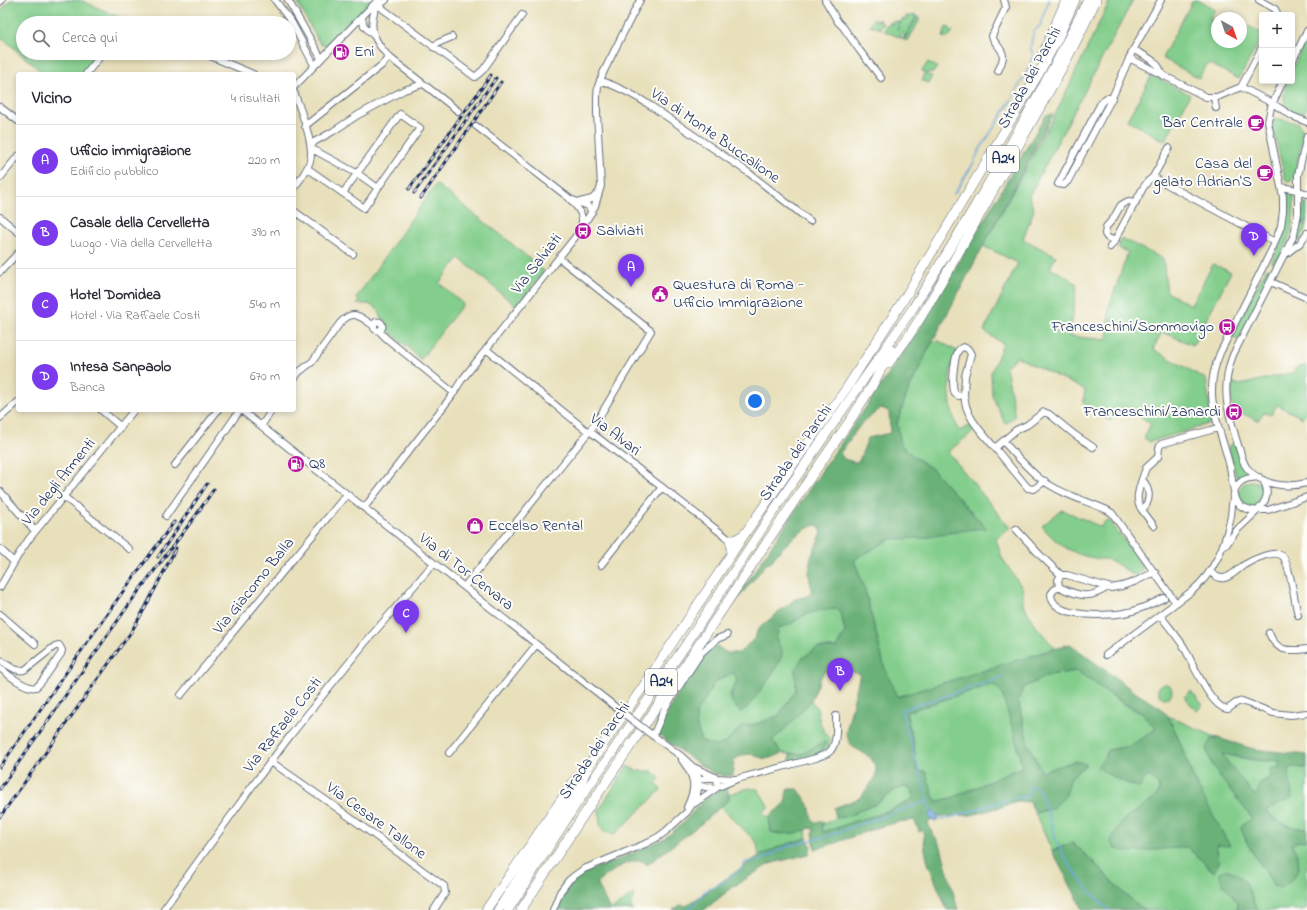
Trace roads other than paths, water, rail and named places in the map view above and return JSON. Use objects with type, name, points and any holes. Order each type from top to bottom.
[{"type":"highway","points":[[521,910],[576,825],[694,652],[758,554],[872,386],[901,347],[935,294],[1059,73],[1096,0]]},
{"type":"highway","name":"Strada dei Parchi","points":[[498,910],[580,784],[589,765],[652,674],[746,532],[848,386],[904,299],[1042,70],[1072,1]]},
{"type":"highway","name":"Strada dei Parchi","points":[[508,910],[571,812],[686,646],[753,542],[913,308],[1001,161],[1057,61],[1087,3]]},
{"type":"highway","points":[[872,386],[913,308]]},
{"type":"highway","points":[[731,556],[730,540],[740,538],[746,532]]},
{"type":"highway","points":[[486,910],[574,781],[589,765]]},
{"type":"street","points":[[275,0],[287,16]]},
{"type":"street","points":[[288,0],[321,58]]},
{"type":"street","points":[[296,85],[348,30],[377,5],[386,0]]},
{"type":"street","name":"Via Salviati","points":[[364,508],[454,393],[461,381],[580,231],[592,212],[600,191],[601,178],[597,96],[600,80],[640,0]]},
{"type":"street","points":[[825,0],[838,22],[881,78]]},
{"type":"street","points":[[998,72],[1003,55],[992,36],[1005,8],[1006,3],[1004,0]]},
{"type":"street","points":[[1112,98],[1106,98],[1102,101],[1058,184],[1064,185],[1067,182],[1112,98],[1129,58],[1161,0]]},
{"type":"street","points":[[1259,0],[1273,8],[1276,12]]},
{"type":"street","points":[[362,18],[377,5]]},
{"type":"street","points":[[370,28],[372,17],[377,5]]},
{"type":"street","points":[[377,5],[475,77],[483,70],[522,15]]},
{"type":"street","points":[[362,18],[368,21],[380,47],[389,57],[458,111]]},
{"type":"street","points":[[348,30],[370,28]]},
{"type":"street","points":[[296,31],[314,65]]},
{"type":"street","points":[[1295,56],[1307,31]]},
{"type":"street","points":[[433,47],[452,37]]},
{"type":"street","points":[[1129,58],[1201,96],[1214,98],[1241,87],[1261,48]]},
{"type":"street","points":[[1134,50],[1157,63],[1163,76]]},
{"type":"street","points":[[305,126],[382,65],[389,57]]},
{"type":"street","points":[[88,72],[97,60]]},
{"type":"street","points":[[220,60],[248,72]]},
{"type":"street","name":"Via di Monte Buccalione","points":[[600,80],[615,85],[651,106],[749,173],[810,221]]},
{"type":"street","points":[[311,147],[313,142],[346,124],[358,115],[404,90],[423,84]]},
{"type":"street","points":[[1282,84],[1272,103],[1268,119],[1281,187],[1283,216],[1280,230],[1275,242],[1216,360],[1212,378],[1213,405],[1228,461],[1236,500],[1241,506],[1249,510],[1268,510],[1307,497]]},
{"type":"street","points":[[1241,87],[1272,103],[1292,116],[1307,122]]},
{"type":"street","points":[[296,98],[311,147],[311,157],[307,168],[296,185]]},
{"type":"street","points":[[1214,98],[1216,108]]},
{"type":"street","points":[[0,107],[16,119]]},
{"type":"street","points":[[307,168],[364,208],[420,128],[400,114],[343,193]]},
{"type":"street","points":[[476,126],[569,198],[578,204],[590,208],[592,212]]},
{"type":"street","points":[[1085,133],[1091,136]]},
{"type":"street","points":[[1307,137],[1299,169],[1297,190],[1298,221],[1293,237],[1239,344],[1229,367],[1225,383],[1227,407],[1235,436],[1245,464],[1250,471],[1261,479],[1272,484],[1295,486],[1307,483]]},
{"type":"street","points":[[311,147],[358,174],[378,188]]},
{"type":"street","points":[[1110,247],[1116,239],[1144,187],[1154,177],[1169,148]]},
{"type":"street","points":[[0,178],[16,158]]},
{"type":"street","points":[[1154,177],[1275,242]]},
{"type":"street","points":[[1281,187],[1297,190],[1307,194]]},
{"type":"street","points":[[578,204],[592,199],[600,191]]},
{"type":"street","points":[[1116,239],[1108,238],[1104,234],[1105,228],[1123,204],[1128,201],[1136,202]]},
{"type":"street","points":[[578,204],[583,221],[580,231]]},
{"type":"street","points":[[296,212],[353,254]]},
{"type":"street","points":[[0,217],[16,230]]},
{"type":"street","points":[[1285,255],[1296,247],[1307,234]]},
{"type":"street","points":[[0,272],[16,255]]},
{"type":"street","points":[[464,587],[595,424],[651,331],[559,258]]},
{"type":"street","points":[[1265,263],[1278,268]]},
{"type":"street","points":[[1271,282],[1307,298]]},
{"type":"street","points":[[296,376],[312,362],[340,322],[345,317],[352,314],[374,326],[375,329],[454,393]]},
{"type":"street","points":[[1227,338],[1239,344]]},
{"type":"street","points":[[964,394],[955,394],[953,389],[954,368],[958,352],[963,347],[968,349],[971,354],[965,376],[964,394],[965,406],[970,418],[1028,488],[1034,488],[1044,482]]},
{"type":"street","name":"Via Alvari","points":[[486,349],[730,540]]},
{"type":"street","points":[[0,418],[16,404]]},
{"type":"street","points":[[103,412],[121,426]]},
{"type":"street","name":"Via degli Armenti","points":[[0,587],[24,546],[132,412]]},
{"type":"street","points":[[175,465],[216,412]]},
{"type":"street","points":[[166,516],[240,412]]},
{"type":"street","name":"Via di Tor Cervara","points":[[244,412],[618,709],[676,753],[693,767],[697,783]]},
{"type":"street","points":[[261,426],[271,412]]},
{"type":"street","points":[[995,448],[1016,430],[1027,425],[1044,412],[1049,414],[1075,435],[1093,447]]},
{"type":"street","points":[[1154,526],[1138,504],[1137,499],[1146,468],[1157,459],[1159,446],[1164,443],[1218,428]]},
{"type":"street","points":[[1222,440],[1235,436]]},
{"type":"street","points":[[1003,440],[1027,467],[1044,482],[1112,513],[1176,603]]},
{"type":"street","points":[[1106,655],[1176,603],[1196,587],[1210,572],[1222,549],[1228,531],[1235,492],[1238,486],[1243,480],[1251,478],[1261,479],[1267,486],[1268,493],[1266,501],[1237,530],[1222,549]]},
{"type":"street","points":[[1142,479],[1148,487],[1149,493],[1146,505],[1142,510]]},
{"type":"street","points":[[601,565],[662,488]]},
{"type":"street","points":[[0,491],[35,532]]},
{"type":"street","name":"Via Giacomo Balla","points":[[182,695],[347,494]]},
{"type":"street","points":[[63,496],[129,549]]},
{"type":"street","points":[[1016,529],[1061,575],[1108,587],[1116,587],[1129,584],[1155,572]]},
{"type":"street","points":[[0,549],[14,562]]},
{"type":"street","points":[[1210,572],[1220,578],[1225,578],[1254,560],[1274,553],[1280,554],[1283,557],[1288,572],[1298,615]]},
{"type":"street","name":"Via Raffaele Costi","points":[[163,910],[270,762],[364,644],[434,563]]},
{"type":"street","points":[[1059,587],[1058,582],[1061,575]]},
{"type":"street","points":[[1059,587],[1088,596],[1096,594],[1108,587]]},
{"type":"street","points":[[1059,587],[1051,594],[1052,599],[1063,609],[1078,614],[1109,615],[1124,613],[1164,598]]},
{"type":"street","points":[[0,614],[35,644]]},
{"type":"street","points":[[1160,615],[1183,646],[1202,683],[1220,707],[1226,709],[1240,701],[1273,713],[1294,715],[1307,714]]},
{"type":"street","points":[[1269,634],[1274,644],[1281,649],[1307,649]]},
{"type":"street","points":[[650,734],[696,660],[717,639],[727,635]]},
{"type":"street","points":[[449,753],[536,644]]},
{"type":"street","points":[[0,660],[18,671],[23,671],[54,646],[59,646],[62,650],[61,654],[41,683],[35,687],[25,685],[0,668]]},
{"type":"street","points":[[697,783],[711,789],[737,779],[816,758],[828,752],[833,746],[836,716]]},
{"type":"street","name":"Via di Tor Cervara","points":[[676,753],[697,783]]},
{"type":"street","name":"Via Cesare Tallone","points":[[270,762],[337,808],[444,886],[445,893],[434,910]]},
{"type":"street","points":[[693,767],[717,778]]},
{"type":"street","points":[[680,819],[690,801],[697,783],[706,778],[737,779]]},
{"type":"street","points":[[717,778],[718,787]]},
{"type":"street","points":[[553,910],[560,892],[574,876],[584,870],[650,842],[680,819],[693,804],[698,795],[697,783]]},
{"type":"street","points":[[693,804],[718,787]]},
{"type":"water","points":[[931,812],[934,812],[938,816],[937,821],[931,820],[929,816]]},
{"type":"waterway","points":[[954,194],[1010,102],[1029,67],[1033,54],[1030,48],[1034,31],[1041,25],[1041,21],[1049,0]]},
{"type":"waterway","points":[[928,801],[901,710],[1004,677]]},
{"type":"waterway","points":[[939,819],[943,820],[1012,798],[1027,797],[1029,786],[1038,789],[1044,802],[1055,837],[1067,861],[1088,888],[1109,910]]},
{"type":"waterway","points":[[688,910],[704,892],[723,882],[740,870],[746,862],[761,860],[788,846],[824,837],[928,801],[931,812]]},
{"type":"tunnel","points":[[458,111],[476,126]]},
{"type":"railway","points":[[409,189],[491,75]]},
{"type":"railway","points":[[414,193],[496,78]]},
{"type":"railway","points":[[421,198],[501,82]]},
{"type":"railway","points":[[158,557],[207,484]]},
{"type":"railway","points":[[0,789],[135,596],[214,489]]},
{"type":"railway","points":[[0,767],[119,597],[174,522]]},
{"type":"railway","points":[[0,817],[131,632],[176,548]]},
{"type":"place","name":"Eni","points":[[341,52]]},
{"type":"place","name":"Bar Centrale","points":[[1256,123]]},
{"type":"place","name":"Casa del gelato Adrian'S","points":[[1265,173]]},
{"type":"place","name":"Salviati","points":[[583,231]]},
{"type":"place","name":"Intesa Sanpaolo","points":[[1254,256]]},
{"type":"place","name":"Ufficio immigrazione","points":[[631,287]]},
{"type":"place","name":"Questura di Roma - Ufficio Immigrazione","points":[[660,294]]},
{"type":"place","name":"Franceschini/Sommovigo","points":[[1227,327]]},
{"type":"place","name":"Franceschini/Zanardi","points":[[1234,412]]},
{"type":"place","name":"Q8","points":[[296,464]]},
{"type":"place","name":"Eccelso Rental","points":[[475,526]]},
{"type":"place","name":"Hotel Domidea","points":[[406,633]]},
{"type":"place","name":"Casale della Cervelletta","points":[[840,691]]}]
